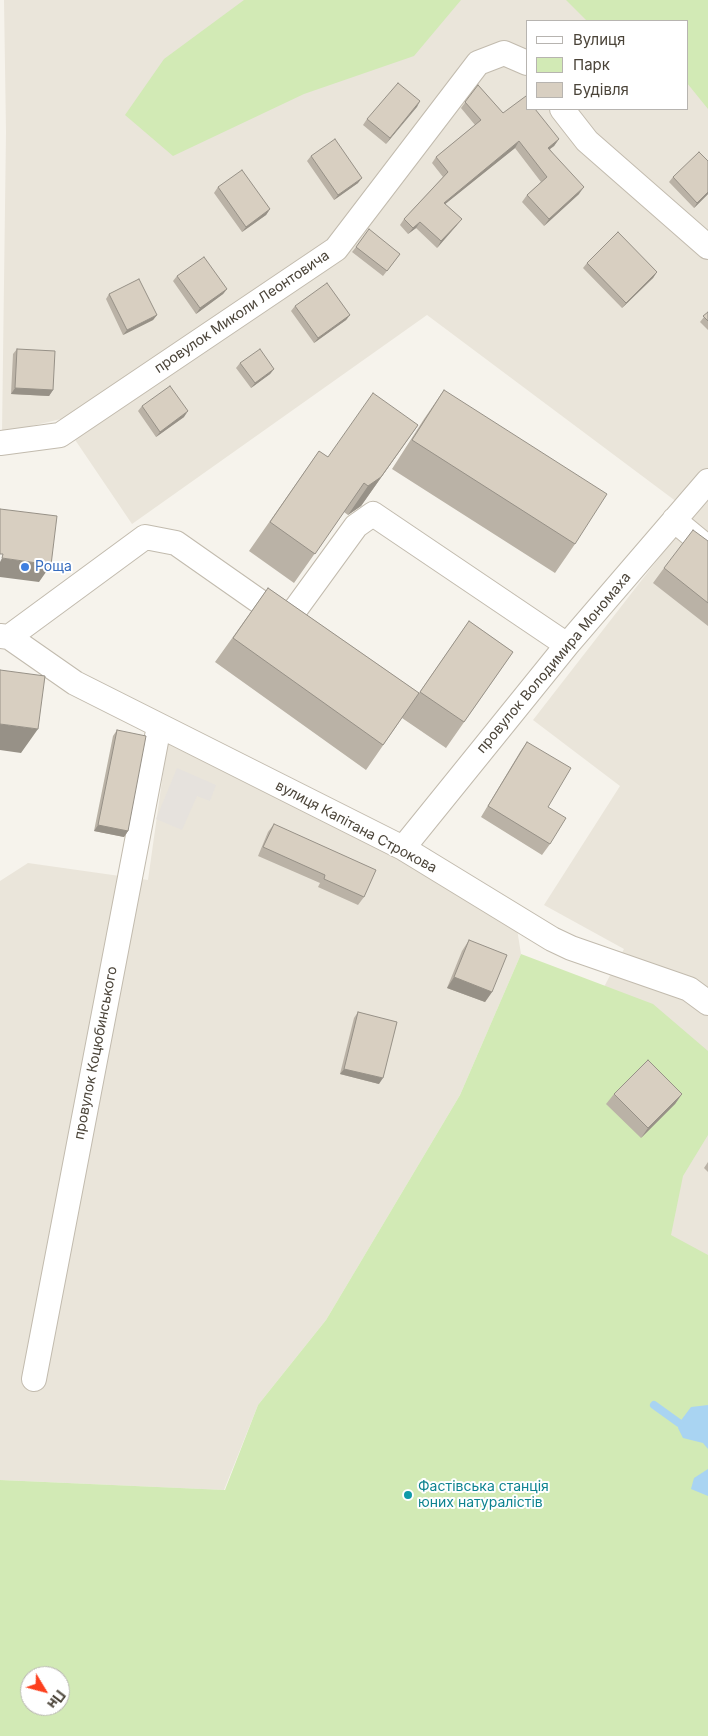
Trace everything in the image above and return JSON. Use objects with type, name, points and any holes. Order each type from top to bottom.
[{"type":"street","name":"провулок Миколи Леонтовича","points":[[0,443],[60,435],[336,249],[478,63],[504,53],[526,62]]},
{"type":"street","points":[[563,110],[587,142],[708,247]]},
{"type":"street","name":"провулок Володимира Мономаха","points":[[403,848],[567,644],[708,481]]},
{"type":"street","name":"вулиця Капітана Строкова","points":[[567,644],[373,514],[356,526],[292,614],[273,611],[176,542],[145,537],[5,637],[75,684],[403,848],[552,939],[571,948],[689,989],[708,1003]]},
{"type":"street","points":[[674,520],[708,548]]},
{"type":"street","name":"провулок Коцюбинського","points":[[34,1379],[159,726]]},
{"type":"shaded area","points":[[4,0],[708,0],[708,1268],[519,1148],[624,949],[544,905],[620,786],[533,720],[693,514],[427,315],[132,524],[61,419],[2,433],[6,132]]},
{"type":"shaded area","points":[[168,738],[399,851],[517,929],[521,954],[460,1095],[326,1320],[258,1405],[224,1490],[0,1480],[0,881],[28,863],[148,880]]},
{"type":"shaded area","points":[[177,768],[216,785],[210,801],[197,796],[182,830],[156,819]]},
{"type":"green space","points":[[244,0],[461,0],[414,56],[304,94],[173,156],[125,115],[164,59]]},
{"type":"green space","points":[[566,0],[708,0],[708,109],[688,84],[688,20],[586,20]]},
{"type":"green space","points":[[521,954],[653,1004],[708,1051],[708,1135],[683,1176],[671,1235],[708,1255],[708,1736],[0,1736],[0,1480],[225,1490],[258,1405],[326,1320],[460,1095]]},
{"type":"water","points":[[708,1405],[708,1449],[703,1443],[683,1438],[678,1428],[679,1423],[691,1407]]},
{"type":"water","points":[[708,1469],[708,1496],[691,1489],[694,1478]]},
{"type":"building","points":[[398,83],[420,101],[390,138],[367,119]]},
{"type":"building","points":[[478,85],[503,113],[526,96],[526,110],[536,110],[559,139],[548,148],[584,187],[549,219],[527,195],[547,177],[519,141],[444,203],[462,219],[441,241],[420,222],[413,228],[404,219],[448,172],[436,157],[481,120],[465,102]]},
{"type":"building","points":[[335,139],[362,178],[338,195],[311,156]]},
{"type":"building","points":[[699,152],[708,161],[708,192],[697,203],[673,177]]},
{"type":"building","points":[[242,170],[270,209],[246,227],[218,187]]},
{"type":"building","points":[[369,229],[400,254],[387,271],[356,247]]},
{"type":"building","points":[[618,232],[657,272],[626,303],[587,263]]},
{"type":"building","points":[[204,257],[227,289],[200,308],[177,276]]},
{"type":"building","points":[[139,279],[157,315],[127,330],[109,294]]},
{"type":"building","points":[[327,283],[350,315],[318,338],[295,306]]},
{"type":"building","points":[[708,312],[708,321],[703,316]]},
{"type":"building","points":[[17,349],[55,351],[53,390],[15,388]]},
{"type":"building","points":[[260,349],[274,369],[255,383],[240,363]]},
{"type":"building","points":[[170,386],[188,411],[160,432],[142,406]]},
{"type":"building","points":[[444,390],[607,494],[575,544],[412,440]]},
{"type":"building","points":[[373,393],[418,425],[381,477],[368,486],[364,483],[315,554],[270,522],[319,451],[328,457]]},
{"type":"building","points":[[0,509],[57,516],[51,565],[2,558],[3,554],[0,554]]},
{"type":"building","points":[[693,530],[708,541],[708,603],[664,568]]},
{"type":"building","points":[[268,588],[419,693],[383,745],[233,638]]},
{"type":"building","points":[[469,621],[513,652],[464,722],[420,692]]},
{"type":"building","points":[[0,670],[45,676],[38,729],[0,724]]},
{"type":"building","points":[[117,730],[146,736],[128,831],[98,825]]},
{"type":"building","points":[[527,742],[571,768],[548,807],[566,818],[550,844],[488,806]]},
{"type":"building","points":[[274,824],[376,870],[364,897],[324,879],[325,875],[263,847]]},
{"type":"building","points":[[469,940],[507,955],[492,992],[454,977]]},
{"type":"building","points":[[358,1012],[397,1022],[383,1078],[344,1069]]},
{"type":"building","points":[[648,1060],[682,1094],[648,1128],[614,1094]]},
{"type":"waterway","points":[[654,1405],[679,1423]]},
{"type":"place","name":"Роща","points":[[25,567]]},
{"type":"place","name":"Фастівська станція юних натуралістів","points":[[408,1495]]}]
